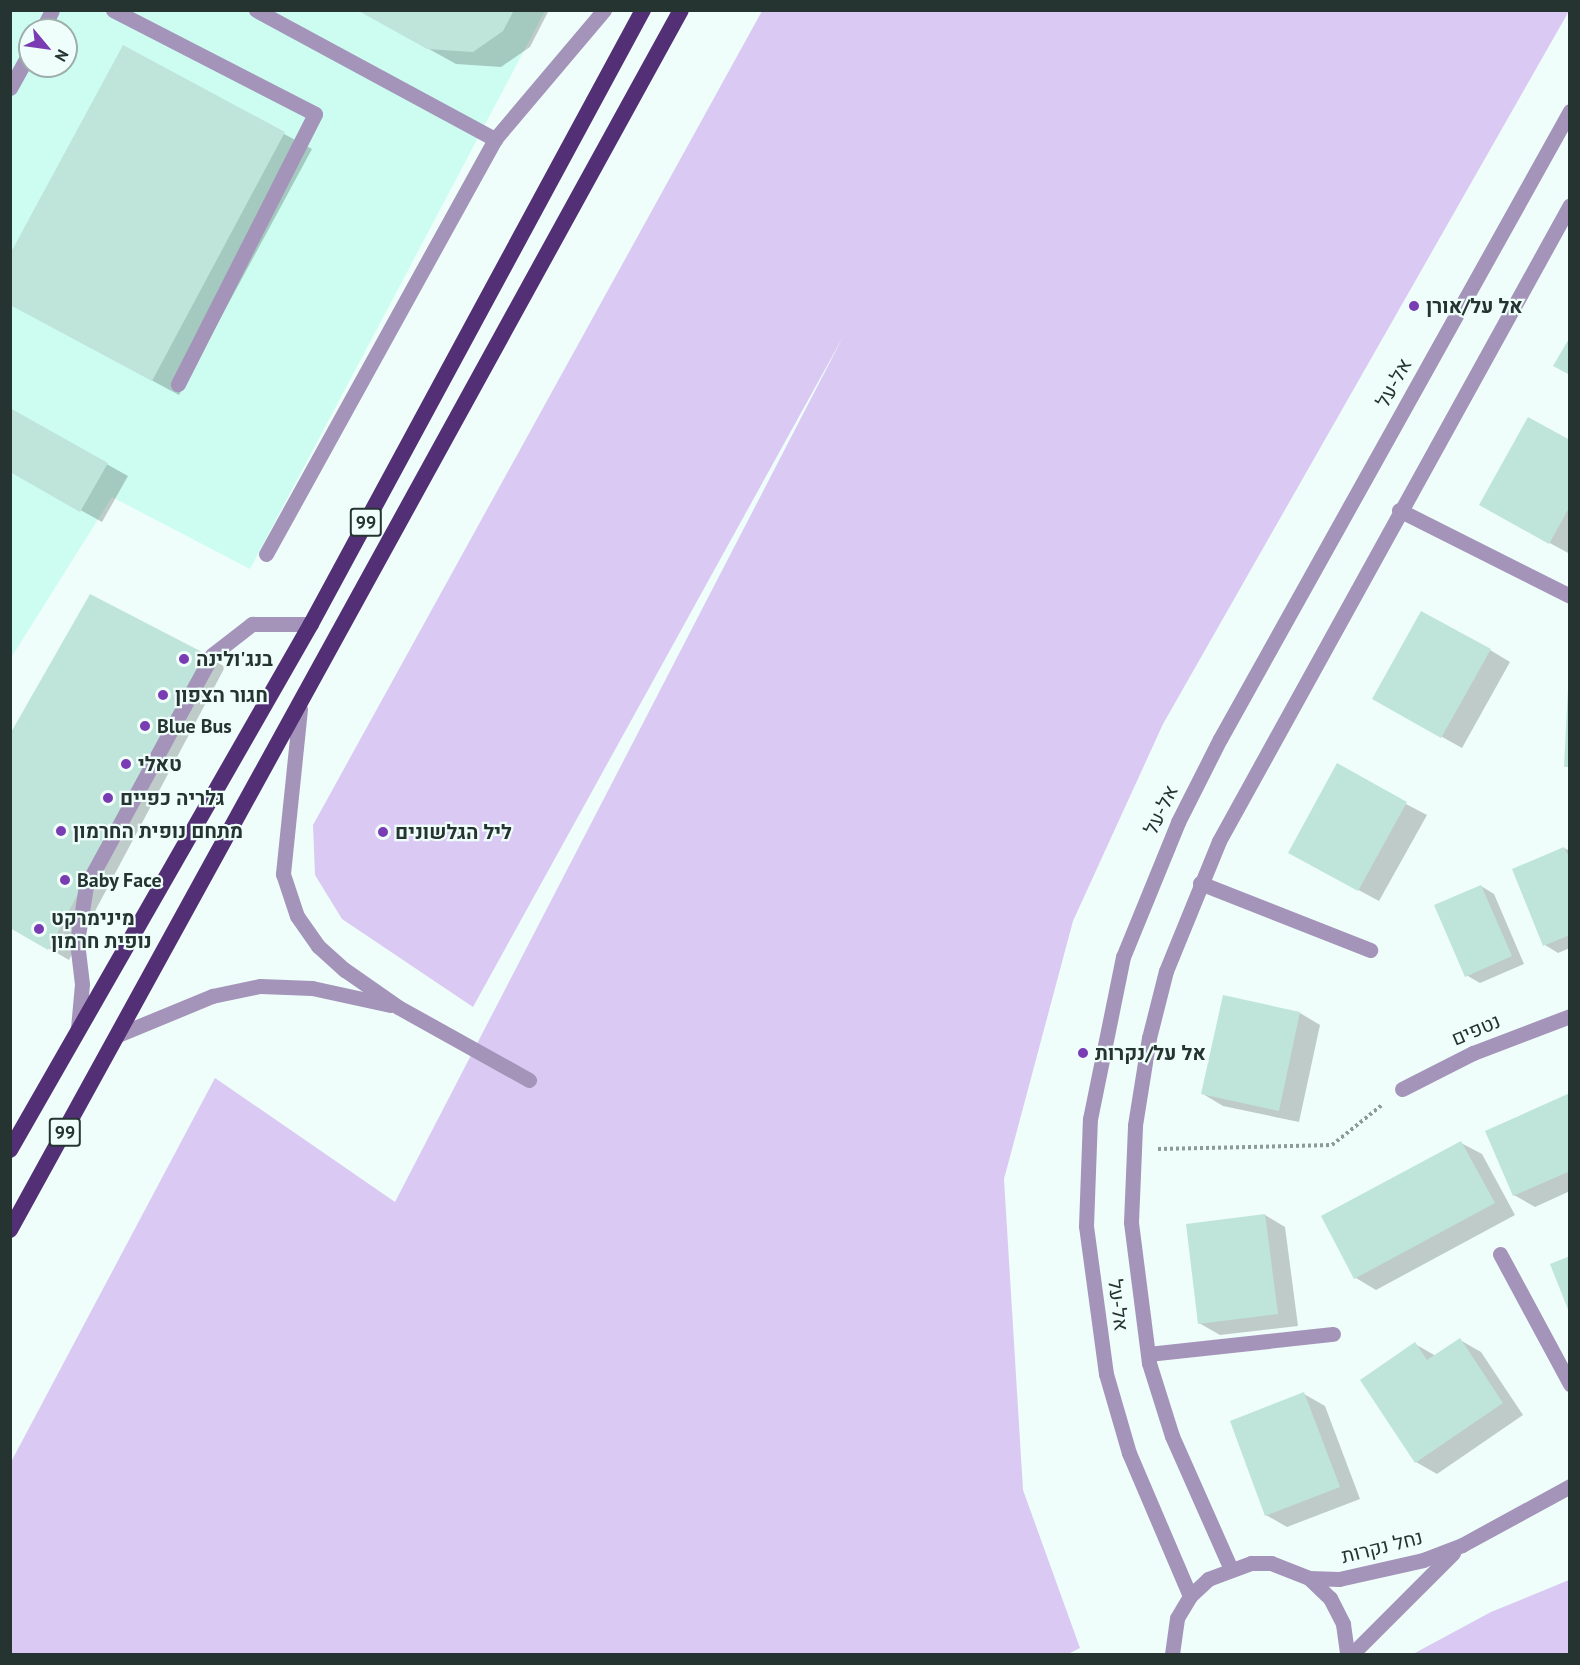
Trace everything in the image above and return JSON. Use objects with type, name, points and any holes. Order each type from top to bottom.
[{"type":"highway","name":"99","points":[[10,1150],[311,624],[643,10]]},
{"type":"highway","name":"99","points":[[10,1230],[300,709],[681,10]]},
{"type":"street","points":[[112,10],[315,114],[178,384]]},
{"type":"street","points":[[256,10],[495,139]]},
{"type":"street","points":[[266,554],[495,139],[604,10]]},
{"type":"street","points":[[10,88],[18,74]]},
{"type":"street","name":"אל-על","points":[[1190,1596],[1130,1453],[1106,1374],[1086,1226],[1090,1119],[1123,957],[1178,822],[1220,739],[1569,111]]},
{"type":"street","name":"אל-על","points":[[1230,1567],[1172,1436],[1148,1354],[1131,1222],[1134,1149],[1149,1038],[1166,971],[1200,883],[1260,761],[1569,205]]},
{"type":"street","points":[[1399,510],[1569,596]]},
{"type":"street","points":[[78,1028],[82,984],[78,934],[86,886],[212,655],[252,624],[311,624]]},
{"type":"street","points":[[300,709],[283,874],[297,916],[318,946],[398,1007],[530,1080]]},
{"type":"street","points":[[1200,883],[1370,950]]},
{"type":"street","points":[[120,1034],[212,996],[260,986],[312,988],[398,1007]]},
{"type":"street","name":"נטפים","points":[[1402,1089],[1473,1053],[1569,1016]]},
{"type":"street","points":[[1500,1254],[1569,1384]]},
{"type":"street","points":[[1148,1354],[1333,1334]]},
{"type":"street","name":"נחל נקרות","points":[[1309,1578],[1384,1571],[1462,1545],[1569,1486]]},
{"type":"street","name":"נחל נקרות","points":[[1353,1654],[1462,1545]]},
{"type":"street","points":[[1172,1654],[1178,1618],[1190,1596],[1230,1567],[1271,1563],[1309,1578],[1330,1598],[1343,1624],[1347,1654]]},
{"type":"path","points":[[1134,1149],[1332,1145],[1402,1089]]},
{"type":"shaded area","points":[[11,11],[545,11],[250,569],[112,497],[11,658]]},
{"type":"shaded area","points":[[762,11],[1569,11],[1163,724],[1073,921],[1004,1179],[1023,1490],[1080,1648],[1068,1654],[11,1654],[11,1462],[215,1078],[395,1202],[844,335],[473,1007],[342,919],[315,875],[313,825]]},
{"type":"shaded area","points":[[1569,1580],[1569,1654],[1413,1654],[1491,1612]]},
{"type":"building","points":[[357,10],[514,10],[503,31],[473,52],[427,49]]},
{"type":"building","points":[[123,45],[285,132],[152,381],[10,305],[10,254]]},
{"type":"building","points":[[1570,337],[1570,375],[1553,366]]},
{"type":"building","points":[[10,408],[108,463],[80,512],[10,472]]},
{"type":"building","points":[[1528,417],[1570,440],[1570,506],[1549,544],[1479,505]]},
{"type":"building","name":"מתחם נופית החרמון","points":[[90,594],[206,654],[48,950],[10,928],[10,734]]},
{"type":"building","points":[[1421,611],[1491,649],[1441,738],[1372,699]]},
{"type":"building","points":[[1568,688],[1570,688],[1570,767],[1564,767]]},
{"type":"building","points":[[1337,763],[1407,802],[1358,891],[1288,853]]},
{"type":"building","points":[[1564,847],[1570,859],[1570,935],[1543,946],[1512,869]]},
{"type":"building","points":[[1481,885],[1512,956],[1465,977],[1434,905]]},
{"type":"building","points":[[1223,995],[1300,1012],[1279,1111],[1201,1094]]},
{"type":"building","points":[[1570,1093],[1570,1171],[1513,1196],[1485,1131]]},
{"type":"building","points":[[1461,1141],[1495,1203],[1354,1279],[1321,1216]]},
{"type":"building","points":[[1265,1214],[1278,1314],[1198,1324],[1186,1224]]},
{"type":"building","points":[[1570,1256],[1570,1312],[1569,1312],[1550,1264]]},
{"type":"building","points":[[1460,1338],[1503,1403],[1415,1463],[1360,1380],[1415,1342],[1427,1360]]},
{"type":"building","points":[[1304,1392],[1340,1487],[1265,1516],[1230,1421]]},
{"type":"place","name":"אל על/אורן","points":[[1414,306]]},
{"type":"place","name":"בנג'ולינה","points":[[184,659]]},
{"type":"place","name":"חגור הצפון","points":[[163,695]]},
{"type":"place","name":"Blue Bus","points":[[145,726]]},
{"type":"place","name":"טאלי","points":[[126,764]]},
{"type":"place","name":"גלריה כפיים","points":[[108,798]]},
{"type":"place","name":"מתחם נופית החרמון","points":[[61,831]]},
{"type":"place","name":"ליל הגלשונים","points":[[383,832]]},
{"type":"place","name":"Baby Face","points":[[65,880]]},
{"type":"place","name":"מינימרקט נופית חרמון","points":[[39,929]]},
{"type":"place","name":"אל על/נקרות","points":[[1083,1053]]}]
